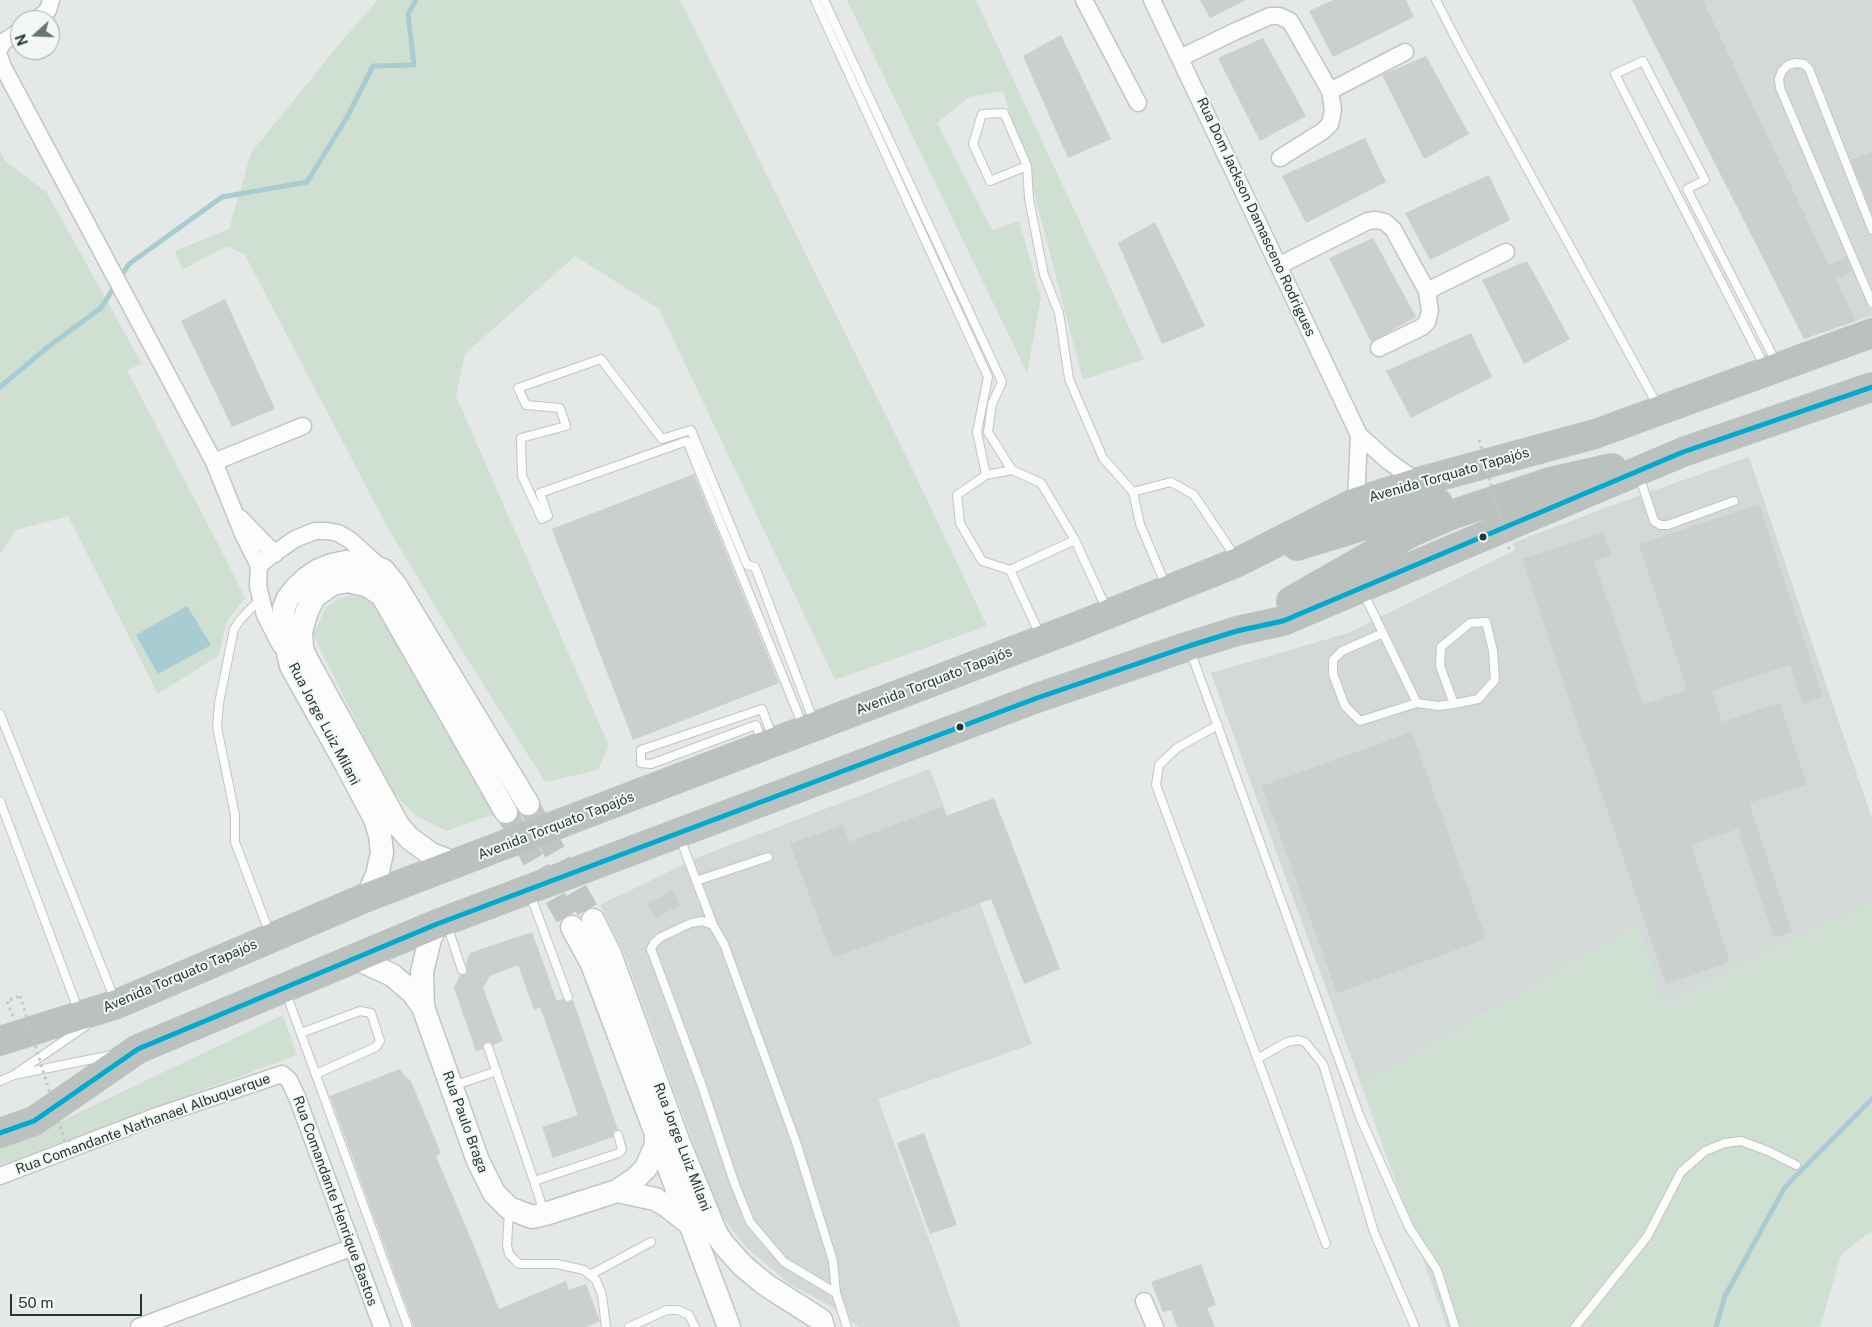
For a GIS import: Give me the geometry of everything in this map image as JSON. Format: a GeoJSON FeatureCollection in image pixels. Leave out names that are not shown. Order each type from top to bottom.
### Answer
{"type":"FeatureCollection","features":[{"type":"Feature","properties":{"kind":"highway","name":"Avenida Torquato Tapajós"},"geometry":{"type":"LineString","coordinates":[[0,1041],[117,1004],[367,897],[1109,614],[1238,562],[1356,502],[1418,482],[1595,434],[1872,332]]}},
{"type":"Feature","properties":{"kind":"highway"},"geometry":{"type":"LineString","coordinates":[[0,1133],[34,1120],[138,1049],[441,923],[1037,698],[1189,646],[1237,631],[1283,621],[1683,452],[1872,387]]}},
{"type":"Feature","properties":{"kind":"highway"},"geometry":{"type":"LineString","coordinates":[[1238,562],[1474,492],[1518,474],[1595,434]]}},
{"type":"Feature","properties":{"kind":"highway"},"geometry":{"type":"LineString","coordinates":[[1237,631],[1412,532],[1451,515],[1550,482],[1683,452]]}},
{"type":"Feature","properties":{"kind":"street"},"geometry":{"type":"LineString","coordinates":[[1084,0],[1138,103]]}},
{"type":"Feature","properties":{"kind":"street","name":"Rua Dom Jackson Damasceno Rodrigues"},"geometry":{"type":"LineString","coordinates":[[1152,0],[1280,265],[1359,435],[1388,461],[1418,482]]}},
{"type":"Feature","properties":{"kind":"street"},"geometry":{"type":"LineString","coordinates":[[1180,58],[1236,30],[1270,16],[1279,16],[1290,21],[1330,91],[1333,110],[1330,124],[1323,131],[1280,158]]}},
{"type":"Feature","properties":{"kind":"street"},"geometry":{"type":"LineString","coordinates":[[0,48],[3,42],[10,37]]}},
{"type":"Feature","properties":{"kind":"street"},"geometry":{"type":"LineString","coordinates":[[1330,91],[1405,52]]}},
{"type":"Feature","properties":{"kind":"street"},"geometry":{"type":"LineString","coordinates":[[0,58],[2,65],[214,462],[259,566],[258,586],[265,615],[291,666]]}},
{"type":"Feature","properties":{"kind":"street"},"geometry":{"type":"LineString","coordinates":[[1280,265],[1368,221],[1385,222],[1393,229],[1427,291],[1430,310],[1427,322],[1422,327],[1380,348]]}},
{"type":"Feature","properties":{"kind":"street"},"geometry":{"type":"LineString","coordinates":[[1427,291],[1506,252]]}},
{"type":"Feature","properties":{"kind":"street"},"geometry":{"type":"LineString","coordinates":[[214,462],[303,426]]}},
{"type":"Feature","properties":{"kind":"street","name":"Rua Dom Jackson Damasceno Rodrigues"},"geometry":{"type":"LineString","coordinates":[[1356,502],[1359,435]]}},
{"type":"Feature","properties":{"kind":"street"},"geometry":{"type":"LineString","coordinates":[[234,511],[275,554]]}},
{"type":"Feature","properties":{"kind":"street"},"geometry":{"type":"LineString","coordinates":[[259,566],[295,539],[315,531],[338,533],[350,540],[383,570],[396,586],[528,804]]}},
{"type":"Feature","properties":{"kind":"street","name":"Rua Jorge Luiz Milani"},"geometry":{"type":"LineString","coordinates":[[367,897],[382,853],[380,835],[375,819],[291,666],[282,625],[284,608],[288,598],[306,578],[319,570],[346,562],[364,564],[383,570]]}},
{"type":"Feature","properties":{"kind":"street","name":"Rua Jorge Luiz Milani"},"geometry":{"type":"LineString","coordinates":[[456,864],[431,854],[409,838],[398,825],[307,660],[302,649],[301,632],[307,611],[314,597],[332,584],[348,580],[366,585],[382,595],[506,812]]}},
{"type":"Feature","properties":{"kind":"street","name":"Rua Jorge Luiz Milani"},"geometry":{"type":"LineString","coordinates":[[593,920],[610,954],[679,1143],[716,1234],[730,1252],[766,1285],[826,1325]]}},
{"type":"Feature","properties":{"kind":"street","name":"Rua Paulo Braga"},"geometry":{"type":"LineString","coordinates":[[423,1007],[422,972],[430,939],[441,923]]}},
{"type":"Feature","properties":{"kind":"street","name":"Rua Jorge Luiz Milani"},"geometry":{"type":"LineString","coordinates":[[572,927],[592,964],[729,1327]]}},
{"type":"Feature","properties":{"kind":"street","name":"Rua Paulo Braga"},"geometry":{"type":"LineString","coordinates":[[357,959],[380,968],[397,978],[413,993],[423,1007],[478,1162],[494,1193],[509,1208],[532,1217],[617,1192],[646,1168],[656,1145],[656,1132]]}},
{"type":"Feature","properties":{"kind":"street","name":"Rua Comandante Nathanael Albuquerque"},"geometry":{"type":"LineString","coordinates":[[0,1176],[157,1116],[280,1074],[286,1076]]}},
{"type":"Feature","properties":{"kind":"street","name":"Rua Comandante Henrique Bastos"},"geometry":{"type":"LineString","coordinates":[[286,1076],[297,1097],[382,1327]]}},
{"type":"Feature","properties":{"kind":"street","name":"Rua Paulo Braga"},"geometry":{"type":"LineString","coordinates":[[617,1192],[655,1199],[691,1225]]}},
{"type":"Feature","properties":{"kind":"street"},"geometry":{"type":"LineString","coordinates":[[139,1327],[353,1248]]}},
{"type":"Feature","properties":{"kind":"street"},"geometry":{"type":"LineString","coordinates":[[1144,1301],[1155,1327]]}},
{"type":"Feature","properties":{"kind":"lane"},"geometry":{"type":"LineString","coordinates":[[815,0],[988,377],[977,432],[986,475]]}},
{"type":"Feature","properties":{"kind":"lane"},"geometry":{"type":"LineString","coordinates":[[824,0],[1002,382],[992,404],[988,432],[1012,470],[1041,483],[1075,540],[1109,614]]}},
{"type":"Feature","properties":{"kind":"lane"},"geometry":{"type":"LineString","coordinates":[[1436,0],[1659,410]]}},
{"type":"Feature","properties":{"kind":"lane"},"geometry":{"type":"LineString","coordinates":[[1643,61],[1705,180],[1686,189],[1773,369],[1615,74],[1643,61]]}},
{"type":"Feature","properties":{"kind":"lane"},"geometry":{"type":"LineString","coordinates":[[1872,229],[1809,69],[1804,64],[1796,62],[1788,65],[1782,71],[1779,79],[1780,88],[1869,290],[1872,303]]}},
{"type":"Feature","properties":{"kind":"lane"},"geometry":{"type":"LineString","coordinates":[[1027,166],[990,181],[973,144],[982,114],[1004,113],[1027,166],[1029,199],[1044,275],[1059,313],[1069,379],[1103,458],[1134,492],[1140,524],[1168,590]]}},
{"type":"Feature","properties":{"kind":"lane"},"geometry":{"type":"LineString","coordinates":[[601,358],[662,438],[691,430],[747,565],[755,567],[810,728],[687,441],[540,493],[548,516],[542,519],[522,476],[520,438],[566,426],[560,408],[526,405],[518,388],[601,358]]}},
{"type":"Feature","properties":{"kind":"lane"},"geometry":{"type":"LineString","coordinates":[[1012,470],[986,475],[957,494],[960,523],[982,561],[1010,570],[1075,540]]}},
{"type":"Feature","properties":{"kind":"lane"},"geometry":{"type":"LineString","coordinates":[[1638,471],[1654,521],[1660,525],[1668,525],[1734,501]]}},
{"type":"Feature","properties":{"kind":"lane"},"geometry":{"type":"LineString","coordinates":[[1134,492],[1171,482],[1194,494],[1238,562]]}},
{"type":"Feature","properties":{"kind":"lane"},"geometry":{"type":"LineString","coordinates":[[1010,570],[1042,640]]}},
{"type":"Feature","properties":{"kind":"lane"},"geometry":{"type":"LineString","coordinates":[[1361,587],[1417,703]]}},
{"type":"Feature","properties":{"kind":"lane"},"geometry":{"type":"LineString","coordinates":[[260,599],[234,629],[219,704],[217,727],[235,815],[236,842],[271,938]]}},
{"type":"Feature","properties":{"kind":"lane"},"geometry":{"type":"LineString","coordinates":[[1382,633],[1342,651],[1333,660],[1333,674],[1345,706],[1360,721],[1417,703],[1438,706],[1454,704],[1478,700],[1495,680],[1493,651],[1486,622],[1470,623],[1441,647],[1440,666],[1454,704]]}},
{"type":"Feature","properties":{"kind":"lane"},"geometry":{"type":"LineString","coordinates":[[1189,646],[1360,1117],[1409,1227],[1438,1270],[1455,1327]]}},
{"type":"Feature","properties":{"kind":"lane"},"geometry":{"type":"LineString","coordinates":[[762,709],[769,744],[756,725],[651,764],[641,763],[640,750],[762,709]]}},
{"type":"Feature","properties":{"kind":"lane"},"geometry":{"type":"LineString","coordinates":[[0,714],[117,1004],[14,1075]]}},
{"type":"Feature","properties":{"kind":"lane"},"geometry":{"type":"LineString","coordinates":[[1218,725],[1177,748],[1159,765],[1156,785],[1326,1244]]}},
{"type":"Feature","properties":{"kind":"lane"},"geometry":{"type":"LineString","coordinates":[[0,801],[80,1017]]}},
{"type":"Feature","properties":{"kind":"lane"},"geometry":{"type":"LineString","coordinates":[[678,833],[713,925],[724,944],[796,1142],[833,1261],[836,1293],[847,1327]]}},
{"type":"Feature","properties":{"kind":"lane"},"geometry":{"type":"LineString","coordinates":[[696,881],[768,857]]}},
{"type":"Feature","properties":{"kind":"lane"},"geometry":{"type":"LineString","coordinates":[[528,890],[568,997]]}},
{"type":"Feature","properties":{"kind":"lane"},"geometry":{"type":"LineString","coordinates":[[713,925],[703,921],[691,923],[662,937],[650,949],[702,1086],[734,1182],[750,1222],[784,1262],[836,1293]]}},
{"type":"Feature","properties":{"kind":"lane"},"geometry":{"type":"LineString","coordinates":[[441,923],[462,970]]}},
{"type":"Feature","properties":{"kind":"lane"},"geometry":{"type":"LineString","coordinates":[[285,989],[408,1327]]}},
{"type":"Feature","properties":{"kind":"lane"},"geometry":{"type":"LineString","coordinates":[[301,1033],[360,1011],[371,1013],[380,1041],[376,1047],[316,1074]]}},
{"type":"Feature","properties":{"kind":"lane"},"geometry":{"type":"LineString","coordinates":[[1257,1059],[1288,1042],[1298,1040],[1305,1042],[1323,1064],[1374,1232],[1415,1327]]}},
{"type":"Feature","properties":{"kind":"lane"},"geometry":{"type":"LineString","coordinates":[[488,1047],[545,1214]]}},
{"type":"Feature","properties":{"kind":"lane"},"geometry":{"type":"LineString","coordinates":[[0,1081],[14,1075],[138,1049]]}},
{"type":"Feature","properties":{"kind":"lane"},"geometry":{"type":"LineString","coordinates":[[451,1086],[497,1071]]}},
{"type":"Feature","properties":{"kind":"lane"},"geometry":{"type":"LineString","coordinates":[[534,1181],[619,1153],[622,1149],[618,1135]]}},
{"type":"Feature","properties":{"kind":"lane"},"geometry":{"type":"LineString","coordinates":[[1576,1327],[1647,1237],[1681,1172],[1705,1151],[1725,1143],[1742,1141],[1796,1165]]}},
{"type":"Feature","properties":{"kind":"lane"},"geometry":{"type":"LineString","coordinates":[[509,1208],[508,1254],[519,1264],[558,1264],[584,1270],[596,1280],[602,1295],[606,1327]]}},
{"type":"Feature","properties":{"kind":"lane"},"geometry":{"type":"LineString","coordinates":[[590,1275],[652,1242]]}},
{"type":"Feature","properties":{"kind":"lane"},"geometry":{"type":"LineString","coordinates":[[630,1327],[667,1310],[678,1310],[689,1315],[695,1327]]}},
{"type":"Feature","properties":{"kind":"path"},"geometry":{"type":"LineString","coordinates":[[1479,440],[1509,549]]}},
{"type":"Feature","properties":{"kind":"path"},"geometry":{"type":"LineString","coordinates":[[20,996],[65,1142],[75,1139]]}},
{"type":"Feature","properties":{"kind":"shaded area"},"geometry":{"type":"Polygon","coordinates":[[[1703,0],[1872,0],[1872,315],[1856,321],[1703,0]]]}},
{"type":"Feature","properties":{"kind":"shaded area"},"geometry":{"type":"Polygon","coordinates":[[[1749,457],[1872,819],[1872,901],[1664,1006],[1638,925],[1361,1084],[1211,673],[1348,633],[1515,550],[1513,543],[1621,502],[1749,457]]]}},
{"type":"Feature","properties":{"kind":"shaded area"},"geometry":{"type":"Polygon","coordinates":[[[930,769],[1032,1044],[878,1099],[961,1327],[860,1327],[829,1305],[788,1283],[745,1246],[718,1211],[623,950],[600,905],[699,857],[930,769]]]}},
{"type":"Feature","properties":{"kind":"green space"},"geometry":{"type":"Polygon","coordinates":[[[378,0],[680,0],[910,464],[987,626],[835,680],[659,309],[575,256],[465,354],[456,396],[609,746],[598,770],[545,782],[390,532],[245,255],[227,246],[182,270],[175,251],[229,229],[251,153],[345,37],[378,0]]]}},
{"type":"Feature","properties":{"kind":"green space"},"geometry":{"type":"Polygon","coordinates":[[[847,0],[976,0],[1144,359],[1083,380],[1027,166],[1003,91],[969,97],[937,123],[992,230],[1019,221],[1041,298],[1027,373],[847,0]]]}},
{"type":"Feature","properties":{"kind":"green space"},"geometry":{"type":"Polygon","coordinates":[[[0,150],[5,161],[47,193],[142,364],[127,370],[245,598],[227,621],[219,655],[158,694],[68,516],[16,530],[0,554],[0,150]]]}},
{"type":"Feature","properties":{"kind":"green space"},"geometry":{"type":"Polygon","coordinates":[[[353,594],[370,598],[386,619],[460,756],[497,815],[484,817],[447,831],[415,815],[390,789],[313,635],[326,607],[336,600],[353,594]]]}},
{"type":"Feature","properties":{"kind":"green space"},"geometry":{"type":"Polygon","coordinates":[[[1872,901],[1872,1230],[1841,1255],[1820,1327],[1447,1327],[1361,1084],[1638,925],[1665,1006],[1872,901]]]}},
{"type":"Feature","properties":{"kind":"green space"},"geometry":{"type":"Polygon","coordinates":[[[283,1015],[297,1055],[0,1165],[0,1146],[32,1135],[283,1015]]]}},
{"type":"Feature","properties":{"kind":"water"},"geometry":{"type":"Polygon","coordinates":[[[187,606],[211,645],[158,674],[136,635],[187,606]]]}},
{"type":"Feature","properties":{"kind":"building"},"geometry":{"type":"Polygon","coordinates":[[[1200,0],[1246,0],[1210,18],[1200,0]]]}},
{"type":"Feature","properties":{"kind":"building"},"geometry":{"type":"Polygon","coordinates":[[[1333,0],[1406,0],[1414,17],[1333,57],[1309,11],[1333,0]]]}},
{"type":"Feature","properties":{"kind":"building"},"geometry":{"type":"Polygon","coordinates":[[[1632,0],[1703,0],[1829,265],[1846,257],[1852,271],[1836,279],[1856,321],[1804,339],[1632,0]]]}},
{"type":"Feature","properties":{"kind":"building"},"geometry":{"type":"Polygon","coordinates":[[[1061,35],[1111,139],[1068,158],[1023,56],[1061,35]]]}},
{"type":"Feature","properties":{"kind":"building"},"geometry":{"type":"Polygon","coordinates":[[[1263,38],[1306,116],[1260,141],[1218,58],[1263,38]]]}},
{"type":"Feature","properties":{"kind":"building"},"geometry":{"type":"Polygon","coordinates":[[[1426,56],[1469,134],[1424,159],[1382,75],[1426,56]]]}},
{"type":"Feature","properties":{"kind":"building"},"geometry":{"type":"Polygon","coordinates":[[[1365,138],[1386,182],[1306,223],[1282,176],[1365,138]]]}},
{"type":"Feature","properties":{"kind":"building"},"geometry":{"type":"Polygon","coordinates":[[[1872,152],[1872,211],[1871,211],[1851,160],[1872,152]]]}},
{"type":"Feature","properties":{"kind":"building"},"geometry":{"type":"Polygon","coordinates":[[[1489,175],[1510,220],[1430,260],[1405,213],[1489,175]]]}},
{"type":"Feature","properties":{"kind":"building"},"geometry":{"type":"Polygon","coordinates":[[[1155,222],[1205,326],[1162,344],[1118,243],[1155,222]]]}},
{"type":"Feature","properties":{"kind":"building"},"geometry":{"type":"Polygon","coordinates":[[[1373,238],[1416,317],[1371,342],[1329,258],[1373,238]]]}},
{"type":"Feature","properties":{"kind":"building"},"geometry":{"type":"Polygon","coordinates":[[[1527,261],[1570,339],[1524,364],[1482,280],[1527,261]]]}},
{"type":"Feature","properties":{"kind":"building"},"geometry":{"type":"Polygon","coordinates":[[[225,299],[275,409],[232,427],[181,321],[225,299]]]}},
{"type":"Feature","properties":{"kind":"building"},"geometry":{"type":"Polygon","coordinates":[[[1471,333],[1492,377],[1411,418],[1386,371],[1471,333]]]}},
{"type":"Feature","properties":{"kind":"building"},"geometry":{"type":"Polygon","coordinates":[[[694,474],[779,683],[633,740],[552,529],[694,474]]]}},
{"type":"Feature","properties":{"kind":"building"},"geometry":{"type":"Polygon","coordinates":[[[1759,504],[1823,697],[1803,704],[1790,665],[1712,691],[1722,722],[1780,703],[1807,784],[1749,803],[1792,932],[1774,938],[1738,829],[1691,845],[1730,962],[1666,984],[1522,559],[1603,532],[1611,555],[1594,561],[1643,705],[1687,690],[1639,544],[1759,504]]]}},
{"type":"Feature","properties":{"kind":"building"},"geometry":{"type":"Polygon","coordinates":[[[1412,732],[1486,939],[1337,993],[1262,786],[1412,732]]]}},
{"type":"Feature","properties":{"kind":"building"},"geometry":{"type":"Polygon","coordinates":[[[994,798],[1060,969],[1024,984],[991,899],[833,958],[790,844],[843,825],[849,842],[942,807],[946,816],[994,798]]]}},
{"type":"Feature","properties":{"kind":"building"},"geometry":{"type":"Polygon","coordinates":[[[672,891],[680,905],[655,918],[647,904],[672,891]]]}},
{"type":"Feature","properties":{"kind":"building"},"geometry":{"type":"Polygon","coordinates":[[[532,932],[557,1001],[563,999],[568,1003],[573,1000],[618,1130],[614,1131],[613,1137],[553,1158],[542,1127],[578,1115],[540,1007],[534,1010],[518,965],[490,976],[483,988],[503,1041],[493,1045],[490,1042],[486,1042],[483,1045],[483,1049],[476,1051],[454,988],[460,975],[464,975],[467,972],[466,963],[470,953],[532,932]]]}},
{"type":"Feature","properties":{"kind":"building"},"geometry":{"type":"Polygon","coordinates":[[[400,1069],[411,1081],[441,1153],[436,1156],[499,1309],[566,1281],[569,1290],[586,1284],[600,1321],[586,1327],[414,1327],[330,1096],[400,1069]]]}},
{"type":"Feature","properties":{"kind":"building"},"geometry":{"type":"Polygon","coordinates":[[[924,1133],[957,1225],[930,1234],[897,1143],[924,1133]]]}},
{"type":"Feature","properties":{"kind":"building"},"geometry":{"type":"Polygon","coordinates":[[[1201,1264],[1216,1305],[1207,1308],[1215,1327],[1177,1327],[1171,1310],[1163,1312],[1151,1282],[1201,1264]]]}},
{"type":"Feature","properties":{"kind":"waterway"},"geometry":{"type":"LineString","coordinates":[[120,278],[129,264],[222,197],[307,182],[346,119],[373,66],[414,65],[408,14],[416,0]]}},
{"type":"Feature","properties":{"kind":"waterway"},"geometry":{"type":"LineString","coordinates":[[0,387],[49,346],[101,308],[115,286]]}},
{"type":"Feature","properties":{"kind":"waterway"},"geometry":{"type":"LineString","coordinates":[[1716,1327],[1725,1296],[1785,1187],[1872,1099]]}},
{"type":"Feature","properties":{"kind":"tunnel"},"geometry":{"type":"LineString","coordinates":[[528,804],[593,920]]}},
{"type":"Feature","properties":{"kind":"tunnel"},"geometry":{"type":"LineString","coordinates":[[506,812],[572,927]]}},
{"type":"Feature","properties":{"kind":"transit line"},"geometry":{"type":"LineString","coordinates":[[0,1133],[34,1121],[138,1049],[437,924],[1037,698],[1189,646],[1237,631],[1283,621],[1683,452],[1872,387]]}}]}
